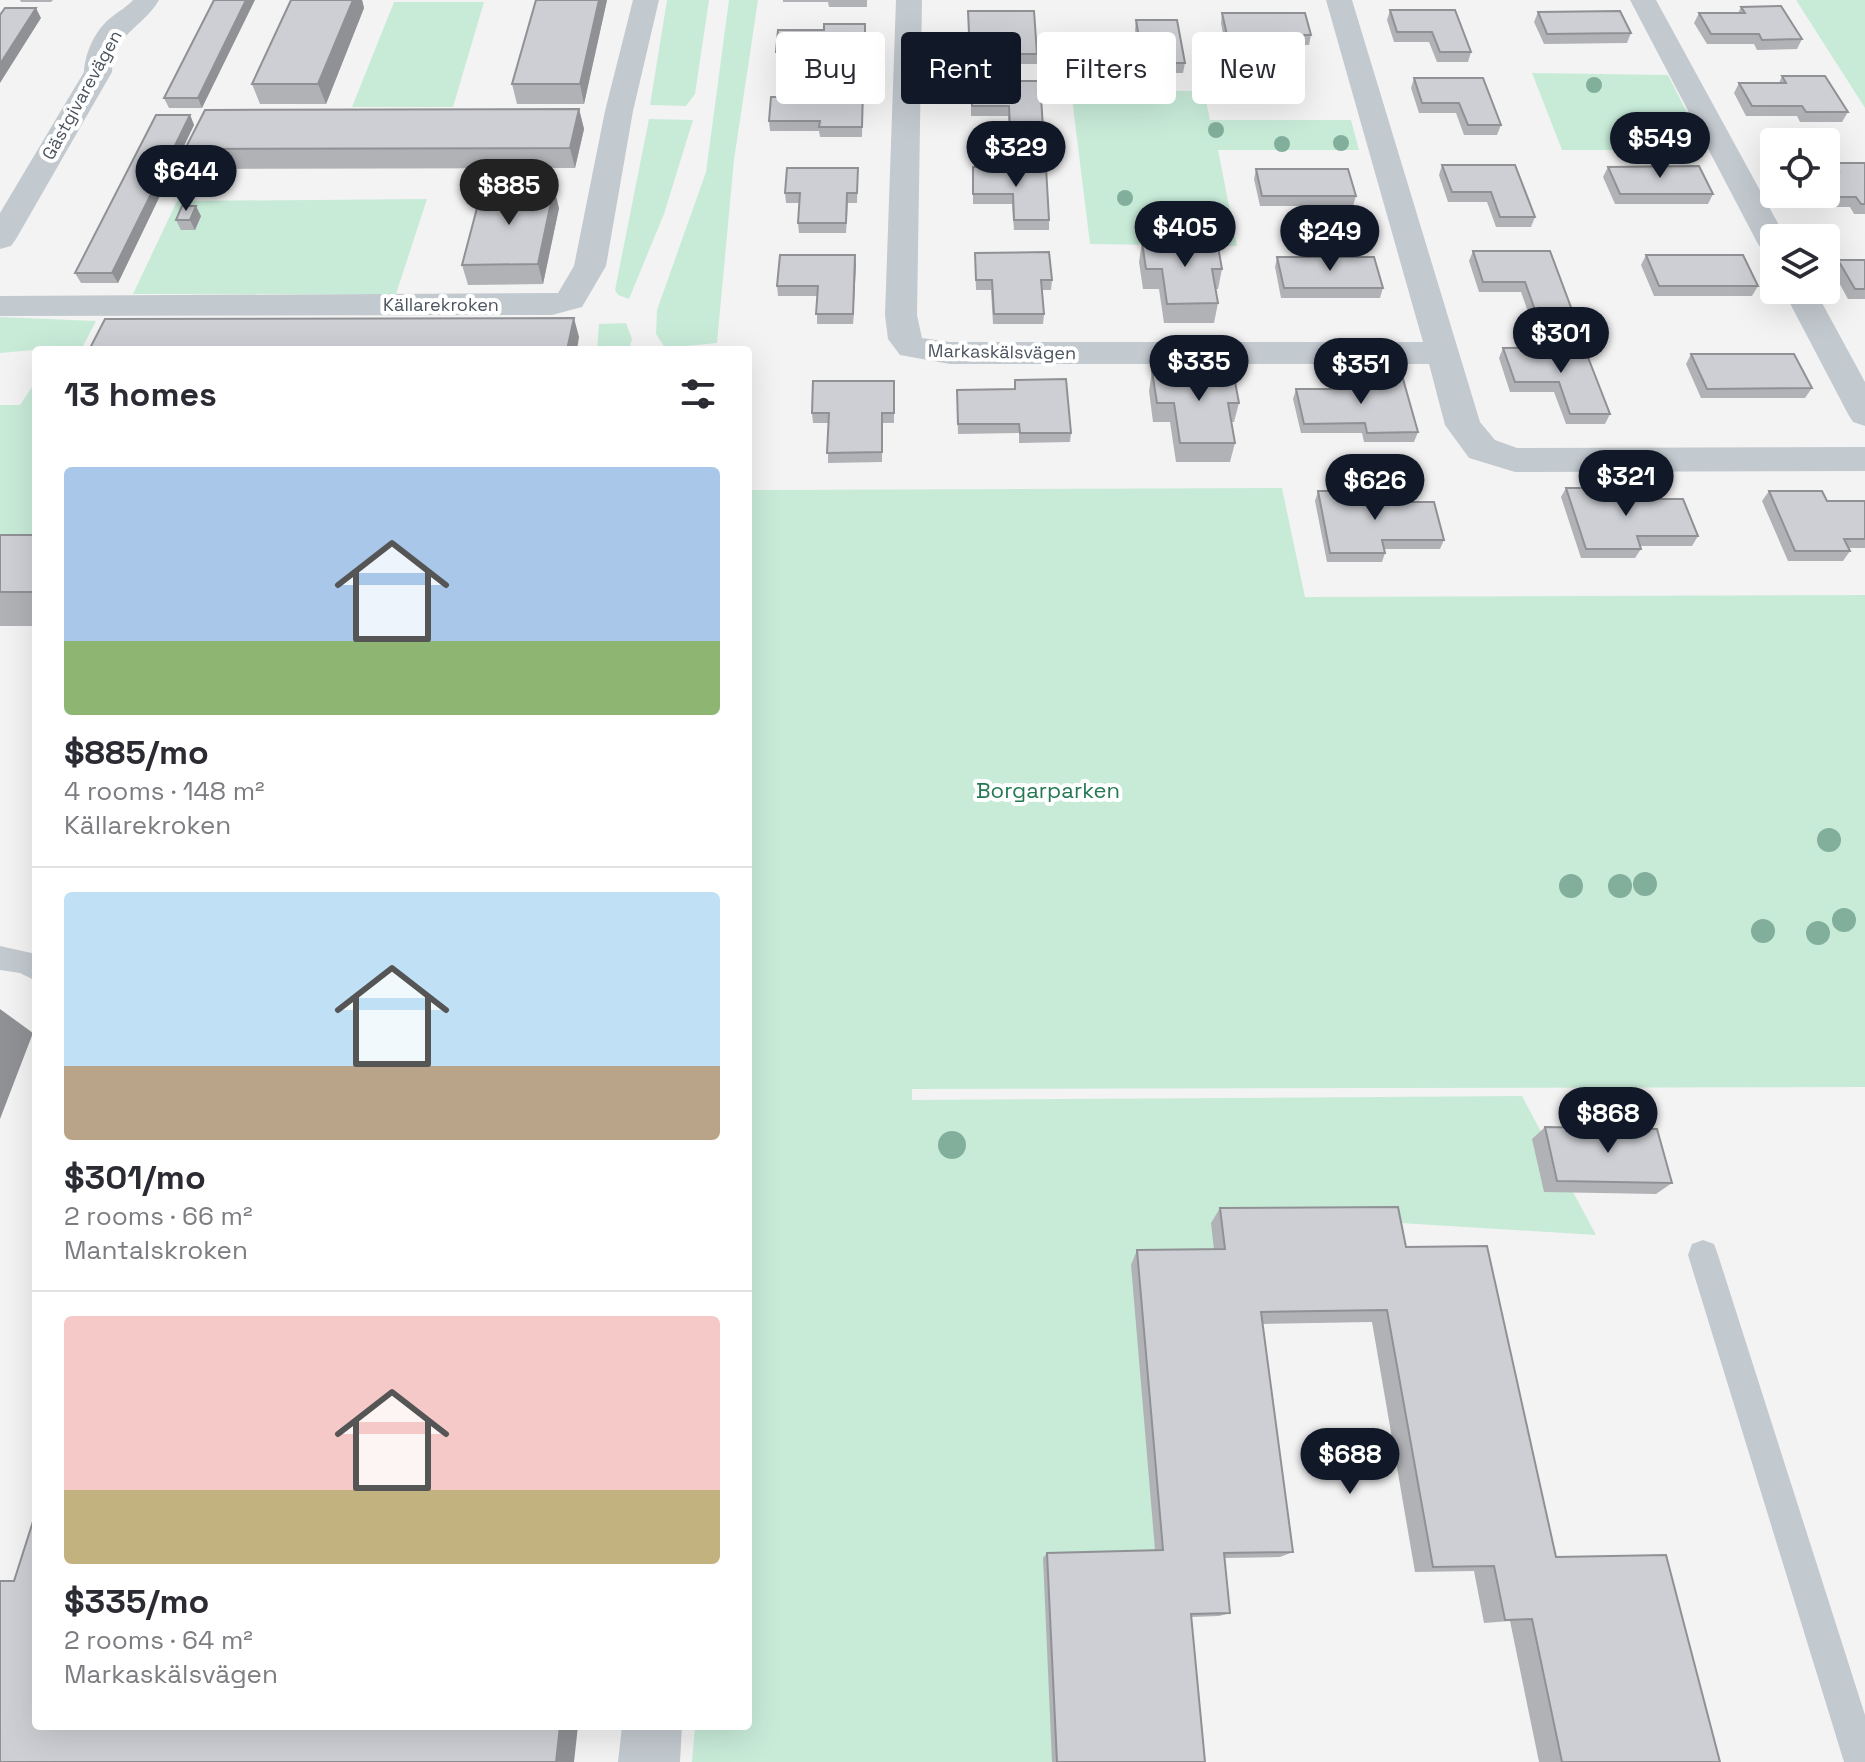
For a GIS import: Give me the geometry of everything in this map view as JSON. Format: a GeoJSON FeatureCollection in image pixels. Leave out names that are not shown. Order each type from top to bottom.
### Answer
{"type":"FeatureCollection","features":[{"type":"Feature","properties":{"kind":"street","name":"Gästgivarevägen"},"geometry":{"type":"LineString","coordinates":[[0,239],[98,72],[98,61],[119,25],[139,14],[146,0]]}},
{"type":"Feature","properties":{"kind":"street","name":"Källarekroken"},"geometry":{"type":"LineString","coordinates":[[0,306],[552,305],[570,300],[590,266],[619,111],[646,0]]}},
{"type":"Feature","properties":{"kind":"street","name":"Markaskälsvägen"},"geometry":{"type":"LineString","coordinates":[[909,0],[901,315],[905,339],[912,347],[950,353],[1444,353]]}},
{"type":"Feature","properties":{"kind":"street"},"geometry":{"type":"LineString","coordinates":[[1339,0],[1463,425],[1482,449],[1515,460],[1865,459]]}},
{"type":"Feature","properties":{"kind":"street"},"geometry":{"type":"LineString","coordinates":[[1643,0],[1763,224]]}},
{"type":"Feature","properties":{"kind":"street"},"geometry":{"type":"LineString","coordinates":[[1806,304],[1865,414]]}},
{"type":"Feature","properties":{"kind":"street"},"geometry":{"type":"LineString","coordinates":[[649,1762],[652,1730]]}},
{"type":"Feature","properties":{"kind":"lane"},"geometry":{"type":"LineString","coordinates":[[0,958],[26,962],[32,966]]}},
{"type":"Feature","properties":{"kind":"lane"},"geometry":{"type":"LineString","coordinates":[[1703,1255],[1862,1762]]}},
{"type":"Feature","properties":{"kind":"green space"},"geometry":{"type":"Polygon","coordinates":[[[667,0],[709,0],[695,94],[686,106],[650,105],[667,0]]]}},
{"type":"Feature","properties":{"kind":"green space"},"geometry":{"type":"Polygon","coordinates":[[[729,0],[758,0],[734,160],[717,343],[664,346],[656,334],[657,310],[706,172],[729,0]]]}},
{"type":"Feature","properties":{"kind":"green space"},"geometry":{"type":"Polygon","coordinates":[[[1796,0],[1865,0],[1865,108],[1796,0]]]}},
{"type":"Feature","properties":{"kind":"green space"},"geometry":{"type":"Polygon","coordinates":[[[394,2],[484,2],[453,107],[352,107],[394,2]]]}},
{"type":"Feature","properties":{"kind":"green space"},"geometry":{"type":"Polygon","coordinates":[[[1532,73],[1668,75],[1706,150],[1562,150],[1532,73]]]}},
{"type":"Feature","properties":{"kind":"green space"},"geometry":{"type":"Polygon","coordinates":[[[1176,91],[1192,91],[1192,104],[1207,104],[1210,120],[1351,120],[1359,150],[1218,150],[1237,246],[1090,244],[1073,104],[1176,104],[1176,91]]]}},
{"type":"Feature","properties":{"kind":"green space"},"geometry":{"type":"Polygon","coordinates":[[[649,119],[693,120],[664,214],[629,299],[618,295],[615,290],[649,119]]]}},
{"type":"Feature","properties":{"kind":"green space"},"geometry":{"type":"Polygon","coordinates":[[[427,199],[396,294],[133,294],[177,201],[427,199]]]}},
{"type":"Feature","properties":{"kind":"green space"},"geometry":{"type":"Polygon","coordinates":[[[0,317],[96,321],[83,346],[32,346],[32,350],[0,353],[0,317]]]}},
{"type":"Feature","properties":{"kind":"green space"},"geometry":{"type":"Polygon","coordinates":[[[626,323],[632,339],[630,346],[597,346],[599,324],[626,323]]]}},
{"type":"Feature","properties":{"kind":"green space"},"geometry":{"type":"Polygon","coordinates":[[[32,387],[32,545],[0,544],[0,405],[20,405],[32,387]]]}},
{"type":"Feature","properties":{"kind":"green space","name":"Borgarparken"},"geometry":{"type":"Polygon","coordinates":[[[1282,488],[1305,597],[1865,595],[1865,1087],[912,1089],[912,1100],[1522,1096],[1596,1235],[1384,1222],[1216,1264],[1155,1555],[1052,1762],[692,1762],[695,1730],[752,1730],[752,490],[1282,488]]]}},
{"type":"Feature","properties":{"kind":"building"},"geometry":{"type":"Polygon","coordinates":[[[214,0],[246,0],[198,98],[164,98],[214,0]]]}},
{"type":"Feature","properties":{"kind":"building"},"geometry":{"type":"Polygon","coordinates":[[[291,0],[353,0],[318,84],[252,84],[291,0]]]}},
{"type":"Feature","properties":{"kind":"building"},"geometry":{"type":"Polygon","coordinates":[[[536,0],[599,0],[580,84],[512,84],[536,0]]]}},
{"type":"Feature","properties":{"kind":"building"},"geometry":{"type":"Polygon","coordinates":[[[1781,6],[1802,39],[1762,40],[1759,34],[1711,34],[1699,13],[1745,13],[1741,7],[1781,6]]]}},
{"type":"Feature","properties":{"kind":"building"},"geometry":{"type":"Polygon","coordinates":[[[5,8],[36,8],[0,64],[0,15],[5,8]]]}},
{"type":"Feature","properties":{"kind":"building"},"geometry":{"type":"Polygon","coordinates":[[[1390,10],[1455,10],[1471,52],[1440,52],[1432,32],[1397,32],[1390,10]]]}},
{"type":"Feature","properties":{"kind":"building"},"geometry":{"type":"Polygon","coordinates":[[[968,11],[1034,11],[1037,54],[1021,54],[1021,32],[969,32],[968,11]]]}},
{"type":"Feature","properties":{"kind":"building"},"geometry":{"type":"Polygon","coordinates":[[[1620,11],[1631,33],[1547,34],[1538,12],[1620,11]]]}},
{"type":"Feature","properties":{"kind":"building"},"geometry":{"type":"Polygon","coordinates":[[[1222,13],[1305,13],[1311,35],[1305,35],[1305,32],[1226,32],[1222,13]]]}},
{"type":"Feature","properties":{"kind":"building"},"geometry":{"type":"Polygon","coordinates":[[[1136,20],[1177,20],[1185,63],[1176,63],[1176,32],[1138,32],[1136,20]]]}},
{"type":"Feature","properties":{"kind":"building"},"geometry":{"type":"Polygon","coordinates":[[[824,24],[865,24],[865,32],[778,32],[778,30],[824,30],[824,24]]]}},
{"type":"Feature","properties":{"kind":"building"},"geometry":{"type":"Polygon","coordinates":[[[1782,76],[1825,76],[1848,112],[1806,112],[1802,106],[1752,106],[1739,83],[1786,83],[1782,76]]]}},
{"type":"Feature","properties":{"kind":"building"},"geometry":{"type":"Polygon","coordinates":[[[1414,78],[1483,78],[1501,125],[1468,125],[1459,103],[1422,103],[1414,78]]]}},
{"type":"Feature","properties":{"kind":"building"},"geometry":{"type":"Polygon","coordinates":[[[1021,81],[1037,81],[1037,104],[1041,104],[1043,128],[1010,129],[1009,106],[972,106],[1021,104],[1021,81]]]}},
{"type":"Feature","properties":{"kind":"building"},"geometry":{"type":"Polygon","coordinates":[[[771,97],[776,97],[776,104],[863,104],[862,127],[819,127],[820,121],[769,121],[771,97]]]}},
{"type":"Feature","properties":{"kind":"building"},"geometry":{"type":"Polygon","coordinates":[[[579,109],[570,148],[185,149],[205,110],[579,109]]]}},
{"type":"Feature","properties":{"kind":"building"},"geometry":{"type":"Polygon","coordinates":[[[156,115],[190,115],[112,273],[75,273],[156,115]]]}},
{"type":"Feature","properties":{"kind":"building"},"geometry":{"type":"Polygon","coordinates":[[[1840,163],[1865,163],[1865,204],[1861,204],[1856,197],[1840,197],[1840,163]]]}},
{"type":"Feature","properties":{"kind":"building"},"geometry":{"type":"Polygon","coordinates":[[[1442,165],[1515,165],[1535,217],[1500,217],[1491,192],[1452,192],[1442,165]]]}},
{"type":"Feature","properties":{"kind":"building"},"geometry":{"type":"Polygon","coordinates":[[[1699,166],[1713,194],[1620,194],[1608,167],[1699,166]]]}},
{"type":"Feature","properties":{"kind":"building"},"geometry":{"type":"Polygon","coordinates":[[[973,167],[1046,167],[1049,220],[1014,220],[1013,194],[973,194],[973,167]]]}},
{"type":"Feature","properties":{"kind":"building"},"geometry":{"type":"Polygon","coordinates":[[[787,168],[858,168],[857,193],[847,193],[846,223],[798,223],[800,193],[785,193],[787,168]]]}},
{"type":"Feature","properties":{"kind":"building"},"geometry":{"type":"Polygon","coordinates":[[[1256,169],[1348,169],[1356,196],[1262,196],[1256,169]]]}},
{"type":"Feature","properties":{"kind":"building"},"geometry":{"type":"Polygon","coordinates":[[[554,188],[538,264],[462,265],[482,189],[554,188]]]}},
{"type":"Feature","properties":{"kind":"building"},"geometry":{"type":"Polygon","coordinates":[[[182,206],[196,206],[190,220],[176,220],[182,206]]]}},
{"type":"Feature","properties":{"kind":"building"},"geometry":{"type":"Polygon","coordinates":[[[1217,241],[1222,269],[1212,269],[1218,303],[1167,304],[1162,269],[1146,269],[1142,242],[1217,241]]]}},
{"type":"Feature","properties":{"kind":"building"},"geometry":{"type":"Polygon","coordinates":[[[1473,251],[1550,251],[1572,310],[1535,310],[1525,282],[1483,282],[1473,251]]]}},
{"type":"Feature","properties":{"kind":"building"},"geometry":{"type":"Polygon","coordinates":[[[1049,252],[1052,280],[1041,280],[1044,314],[994,314],[992,280],[976,280],[975,253],[1049,252]]]}},
{"type":"Feature","properties":{"kind":"building"},"geometry":{"type":"Polygon","coordinates":[[[780,255],[855,255],[853,314],[816,314],[818,286],[777,286],[780,255]]]}},
{"type":"Feature","properties":{"kind":"building"},"geometry":{"type":"Polygon","coordinates":[[[1646,255],[1743,255],[1758,286],[1659,286],[1646,255]]]}},
{"type":"Feature","properties":{"kind":"building"},"geometry":{"type":"Polygon","coordinates":[[[1277,257],[1374,257],[1383,288],[1284,288],[1277,257]]]}},
{"type":"Feature","properties":{"kind":"building"},"geometry":{"type":"Polygon","coordinates":[[[1840,260],[1865,260],[1865,289],[1855,289],[1840,260]]]}},
{"type":"Feature","properties":{"kind":"building"},"geometry":{"type":"Polygon","coordinates":[[[574,318],[568,346],[91,346],[105,319],[574,318]]]}},
{"type":"Feature","properties":{"kind":"building"},"geometry":{"type":"Polygon","coordinates":[[[1584,347],[1610,414],[1570,414],[1559,382],[1515,382],[1503,348],[1584,347]]]}},
{"type":"Feature","properties":{"kind":"building"},"geometry":{"type":"Polygon","coordinates":[[[1691,354],[1794,354],[1812,388],[1707,389],[1691,354]]]}},
{"type":"Feature","properties":{"kind":"building"},"geometry":{"type":"Polygon","coordinates":[[[1152,371],[1233,371],[1239,403],[1228,403],[1235,443],[1180,443],[1174,403],[1157,403],[1152,371]]]}},
{"type":"Feature","properties":{"kind":"building"},"geometry":{"type":"Polygon","coordinates":[[[1066,379],[1071,433],[1020,433],[1019,424],[958,424],[957,390],[1015,389],[1015,380],[1066,379]]]}},
{"type":"Feature","properties":{"kind":"building"},"geometry":{"type":"Polygon","coordinates":[[[1352,379],[1403,379],[1418,432],[1367,433],[1365,423],[1304,424],[1296,389],[1354,389],[1352,379]]]}},
{"type":"Feature","properties":{"kind":"building"},"geometry":{"type":"Polygon","coordinates":[[[813,381],[894,381],[894,413],[882,413],[882,452],[827,453],[829,413],[812,413],[813,381]]]}},
{"type":"Feature","properties":{"kind":"building"},"geometry":{"type":"Polygon","coordinates":[[[1566,488],[1619,488],[1623,499],[1683,499],[1698,536],[1637,536],[1641,549],[1586,549],[1566,488]]]}},
{"type":"Feature","properties":{"kind":"building"},"geometry":{"type":"Polygon","coordinates":[[[1318,491],[1371,491],[1374,502],[1434,502],[1444,540],[1382,540],[1385,553],[1330,553],[1318,491]]]}},
{"type":"Feature","properties":{"kind":"building"},"geometry":{"type":"Polygon","coordinates":[[[1769,491],[1822,491],[1827,501],[1865,501],[1865,539],[1844,539],[1850,551],[1795,551],[1769,491]]]}},
{"type":"Feature","properties":{"kind":"building"},"geometry":{"type":"Polygon","coordinates":[[[0,535],[32,535],[32,592],[0,592],[0,535]]]}},
{"type":"Feature","properties":{"kind":"building"},"geometry":{"type":"Polygon","coordinates":[[[1545,1127],[1657,1129],[1672,1183],[1557,1181],[1545,1127]]]}},
{"type":"Feature","properties":{"kind":"building"},"geometry":{"type":"Polygon","coordinates":[[[1398,1207],[1406,1247],[1487,1246],[1556,1557],[1666,1555],[1720,1762],[1562,1762],[1532,1619],[1505,1620],[1494,1566],[1433,1567],[1387,1310],[1261,1312],[1293,1552],[1224,1553],[1230,1613],[1191,1614],[1205,1762],[1057,1762],[1047,1553],[1163,1550],[1137,1250],[1225,1249],[1220,1208],[1398,1207]]]}},
{"type":"Feature","properties":{"kind":"building"},"geometry":{"type":"Polygon","coordinates":[[[32,1525],[32,1730],[560,1730],[556,1762],[0,1762],[0,1581],[14,1581],[32,1525]]]}}]}
